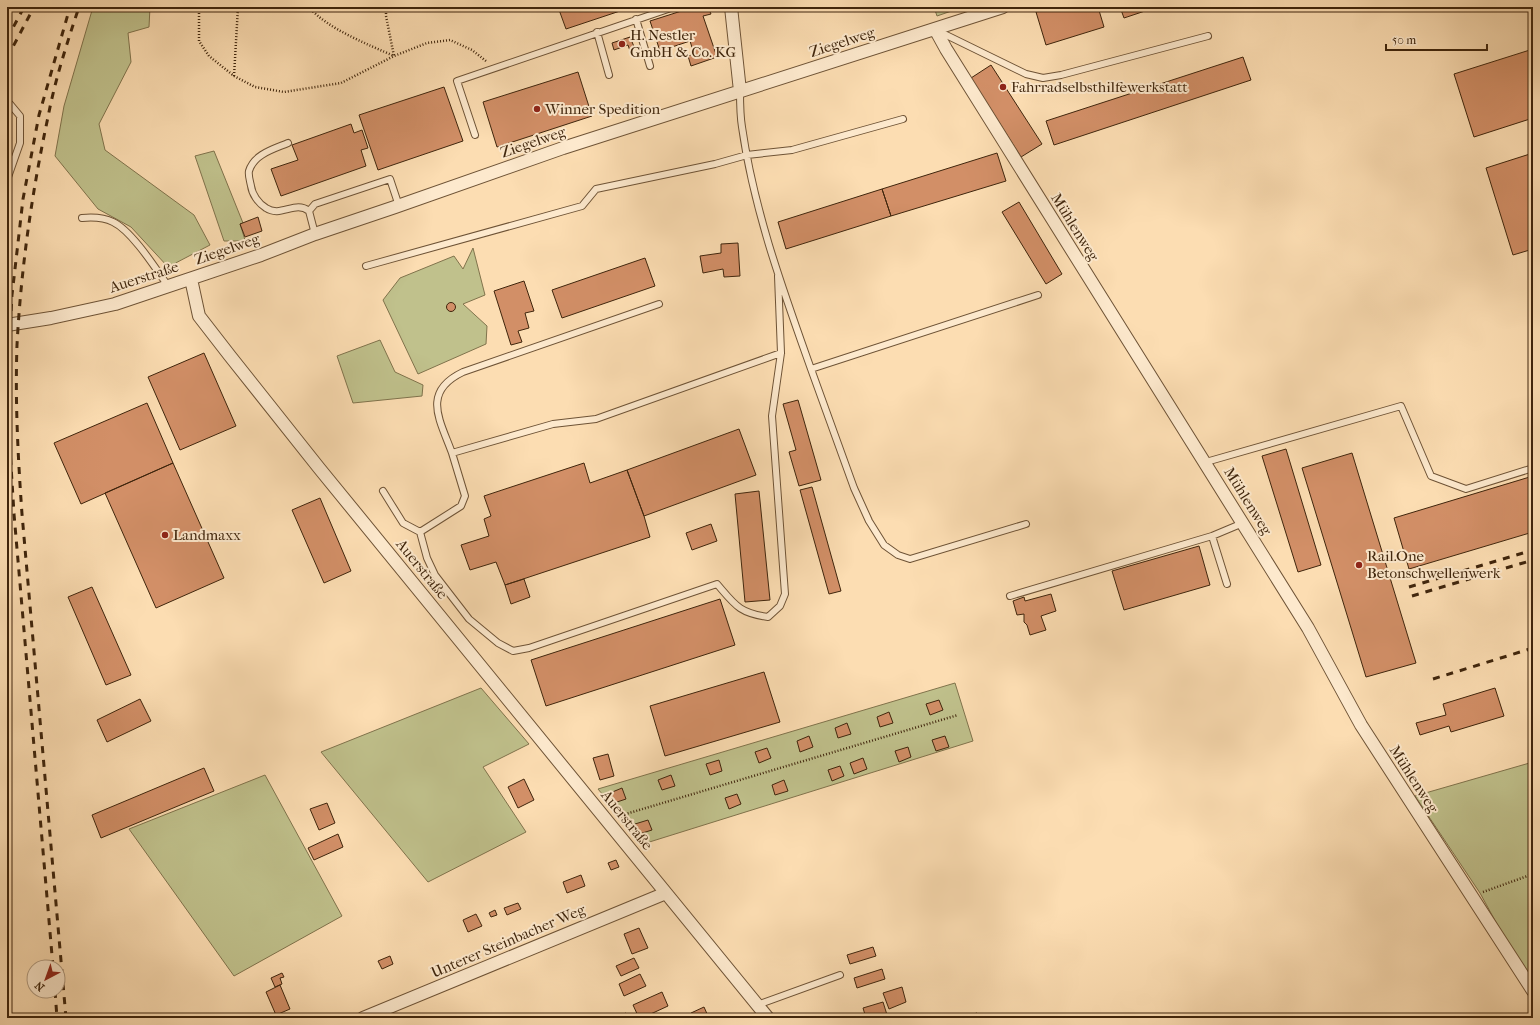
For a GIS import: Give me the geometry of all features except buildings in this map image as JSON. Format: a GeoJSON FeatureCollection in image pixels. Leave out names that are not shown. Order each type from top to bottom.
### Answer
{"type":"FeatureCollection","features":[{"type":"Feature","properties":{"kind":"street"},"geometry":{"type":"LineString","coordinates":[[732,7],[740,91]]}},
{"type":"Feature","properties":{"kind":"street","name":"Ziegelweg"},"geometry":{"type":"LineString","coordinates":[[191,279],[315,234],[563,148],[1003,7]]}},
{"type":"Feature","properties":{"kind":"street","name":"Mühlenweg"},"geometry":{"type":"LineString","coordinates":[[935,29],[1031,187],[1206,462],[1308,628],[1361,725],[1471,898],[1533,991]]}},
{"type":"Feature","properties":{"kind":"street","name":"Auerstraße"},"geometry":{"type":"LineString","coordinates":[[7,325],[51,318],[115,304],[191,279],[199,316],[319,468],[768,1018]]}},
{"type":"Feature","properties":{"kind":"street","name":"Unterer Steinbacher Weg"},"geometry":{"type":"LineString","coordinates":[[363,1018],[666,893]]}},
{"type":"Feature","properties":{"kind":"lane"},"geometry":{"type":"LineString","coordinates":[[475,135],[456,81],[674,7]]}},
{"type":"Feature","properties":{"kind":"lane"},"geometry":{"type":"LineString","coordinates":[[636,19],[650,66]]}},
{"type":"Feature","properties":{"kind":"lane"},"geometry":{"type":"LineString","coordinates":[[935,29],[1026,74],[1043,78],[1061,75],[1208,36]]}},
{"type":"Feature","properties":{"kind":"lane"},"geometry":{"type":"LineString","coordinates":[[597,32],[609,75]]}},
{"type":"Feature","properties":{"kind":"lane"},"geometry":{"type":"LineString","coordinates":[[740,91],[742,126],[747,155],[755,192],[778,276],[854,488],[869,521],[884,545],[898,555],[910,559],[1026,524]]}},
{"type":"Feature","properties":{"kind":"lane"},"geometry":{"type":"LineString","coordinates":[[7,180],[20,143],[20,116],[10,104]]}},
{"type":"Feature","properties":{"kind":"lane"},"geometry":{"type":"LineString","coordinates":[[366,266],[582,206],[596,188],[715,164],[747,155],[792,150],[903,119]]}},
{"type":"Feature","properties":{"kind":"lane"},"geometry":{"type":"LineString","coordinates":[[288,143],[266,152],[254,161],[249,172],[251,190],[258,203],[267,209],[276,212],[302,206],[309,211],[315,234]]}},
{"type":"Feature","properties":{"kind":"lane"},"geometry":{"type":"LineString","coordinates":[[309,211],[315,204],[390,179],[399,206]]}},
{"type":"Feature","properties":{"kind":"lane"},"geometry":{"type":"LineString","coordinates":[[82,218],[94,217],[114,222],[126,232],[154,266],[168,286]]}},
{"type":"Feature","properties":{"kind":"lane"},"geometry":{"type":"LineString","coordinates":[[383,491],[404,523],[420,532],[427,558],[435,575],[469,619],[498,643],[513,651],[529,648],[717,584],[734,606],[750,614],[768,617],[780,606],[785,594],[772,416],[781,353],[778,276]]}},
{"type":"Feature","properties":{"kind":"lane"},"geometry":{"type":"LineString","coordinates":[[811,369],[1038,295]]}},
{"type":"Feature","properties":{"kind":"lane"},"geometry":{"type":"LineString","coordinates":[[420,532],[461,506],[465,496],[452,453],[437,412],[437,400],[442,387],[452,377],[471,369],[659,304]]}},
{"type":"Feature","properties":{"kind":"lane"},"geometry":{"type":"LineString","coordinates":[[452,453],[553,424],[596,419],[781,353]]}},
{"type":"Feature","properties":{"kind":"lane"},"geometry":{"type":"LineString","coordinates":[[1206,462],[1401,406],[1431,476],[1466,489],[1533,468]]}},
{"type":"Feature","properties":{"kind":"lane"},"geometry":{"type":"LineString","coordinates":[[1010,596],[1212,536],[1243,523]]}},
{"type":"Feature","properties":{"kind":"lane"},"geometry":{"type":"LineString","coordinates":[[1212,536],[1227,584]]}},
{"type":"Feature","properties":{"kind":"lane"},"geometry":{"type":"LineString","coordinates":[[757,1005],[840,975]]}},
{"type":"Feature","properties":{"kind":"path"},"geometry":{"type":"LineString","coordinates":[[198,7],[199,41],[209,56],[234,76],[255,86],[284,92],[341,83],[394,56],[427,43],[450,40],[472,50],[494,68]]}},
{"type":"Feature","properties":{"kind":"path"},"geometry":{"type":"LineString","coordinates":[[234,76],[238,7]]}},
{"type":"Feature","properties":{"kind":"path"},"geometry":{"type":"LineString","coordinates":[[309,7],[315,14],[352,37],[394,56]]}},
{"type":"Feature","properties":{"kind":"path"},"geometry":{"type":"LineString","coordinates":[[386,7],[394,56]]}},
{"type":"Feature","properties":{"kind":"path"},"geometry":{"type":"LineString","coordinates":[[607,820],[958,715]]}},
{"type":"Feature","properties":{"kind":"path"},"geometry":{"type":"LineString","coordinates":[[1471,898],[1480,893],[1533,874]]}},
{"type":"Feature","properties":{"kind":"green space"},"geometry":{"type":"Polygon","coordinates":[[[93,7],[150,7],[149,27],[128,33],[131,62],[99,124],[105,150],[194,215],[210,245],[168,267],[131,227],[98,209],[55,156],[64,106],[93,7]]]}},
{"type":"Feature","properties":{"kind":"green space"},"geometry":{"type":"Polygon","coordinates":[[[934,7],[963,7],[937,16],[934,7]]]}},
{"type":"Feature","properties":{"kind":"green space"},"geometry":{"type":"Polygon","coordinates":[[[214,151],[243,223],[240,224],[245,240],[242,241],[224,241],[195,156],[214,151]]]}},
{"type":"Feature","properties":{"kind":"green space"},"geometry":{"type":"Polygon","coordinates":[[[473,248],[485,295],[463,304],[487,326],[486,344],[418,374],[383,300],[400,278],[454,256],[463,269],[473,248]]]}},
{"type":"Feature","properties":{"kind":"green space"},"geometry":{"type":"Polygon","coordinates":[[[380,340],[395,372],[423,385],[422,396],[353,403],[337,356],[380,340]]]}},
{"type":"Feature","properties":{"kind":"green space"},"geometry":{"type":"Polygon","coordinates":[[[955,683],[973,741],[643,844],[598,789],[955,683]]]}},
{"type":"Feature","properties":{"kind":"green space"},"geometry":{"type":"Polygon","coordinates":[[[481,688],[529,744],[483,767],[526,832],[428,882],[321,752],[481,688]]]}},
{"type":"Feature","properties":{"kind":"green space"},"geometry":{"type":"Polygon","coordinates":[[[1533,762],[1533,974],[1530,975],[1504,937],[1480,893],[1415,796],[1533,762]]]}},
{"type":"Feature","properties":{"kind":"green space"},"geometry":{"type":"Polygon","coordinates":[[[265,775],[342,916],[234,976],[129,829],[265,775]]]}},
{"type":"Feature","properties":{"kind":"railway"},"geometry":{"type":"LineString","coordinates":[[7,39],[24,7]]}},
{"type":"Feature","properties":{"kind":"railway"},"geometry":{"type":"LineString","coordinates":[[7,58],[34,7]]}},
{"type":"Feature","properties":{"kind":"railway"},"geometry":{"type":"LineString","coordinates":[[52,959],[14,514],[8,417],[9,347],[12,295],[23,199],[39,115],[70,7]]}},
{"type":"Feature","properties":{"kind":"railway"},"geometry":{"type":"LineString","coordinates":[[66,1018],[22,514],[17,430],[16,366],[21,287],[37,173],[54,89],[79,7]]}},
{"type":"Feature","properties":{"kind":"railway"},"geometry":{"type":"LineString","coordinates":[[1409,587],[1533,550]]}},
{"type":"Feature","properties":{"kind":"railway"},"geometry":{"type":"LineString","coordinates":[[1412,596],[1533,560]]}},
{"type":"Feature","properties":{"kind":"railway"},"geometry":{"type":"LineString","coordinates":[[1433,679],[1533,648]]}},
{"type":"Feature","properties":{"kind":"railway"},"geometry":{"type":"LineString","coordinates":[[56,999],[57,1018]]}},
{"type":"Feature","properties":{"kind":"place","name":"H. Nestler GmbH & Co. KG"},"geometry":{"type":"Point","coordinates":[622,44]}},
{"type":"Feature","properties":{"kind":"place","name":"Fahrradselbsthilfewerkstatt"},"geometry":{"type":"Point","coordinates":[1003,87]}},
{"type":"Feature","properties":{"kind":"place","name":"Winner Spedition"},"geometry":{"type":"Point","coordinates":[537,109]}},
{"type":"Feature","properties":{"kind":"place","name":"Landmaxx"},"geometry":{"type":"Point","coordinates":[165,535]}},
{"type":"Feature","properties":{"kind":"place","name":"Rail.One Betonschwellenwerk"},"geometry":{"type":"Point","coordinates":[1359,565]}}]}
